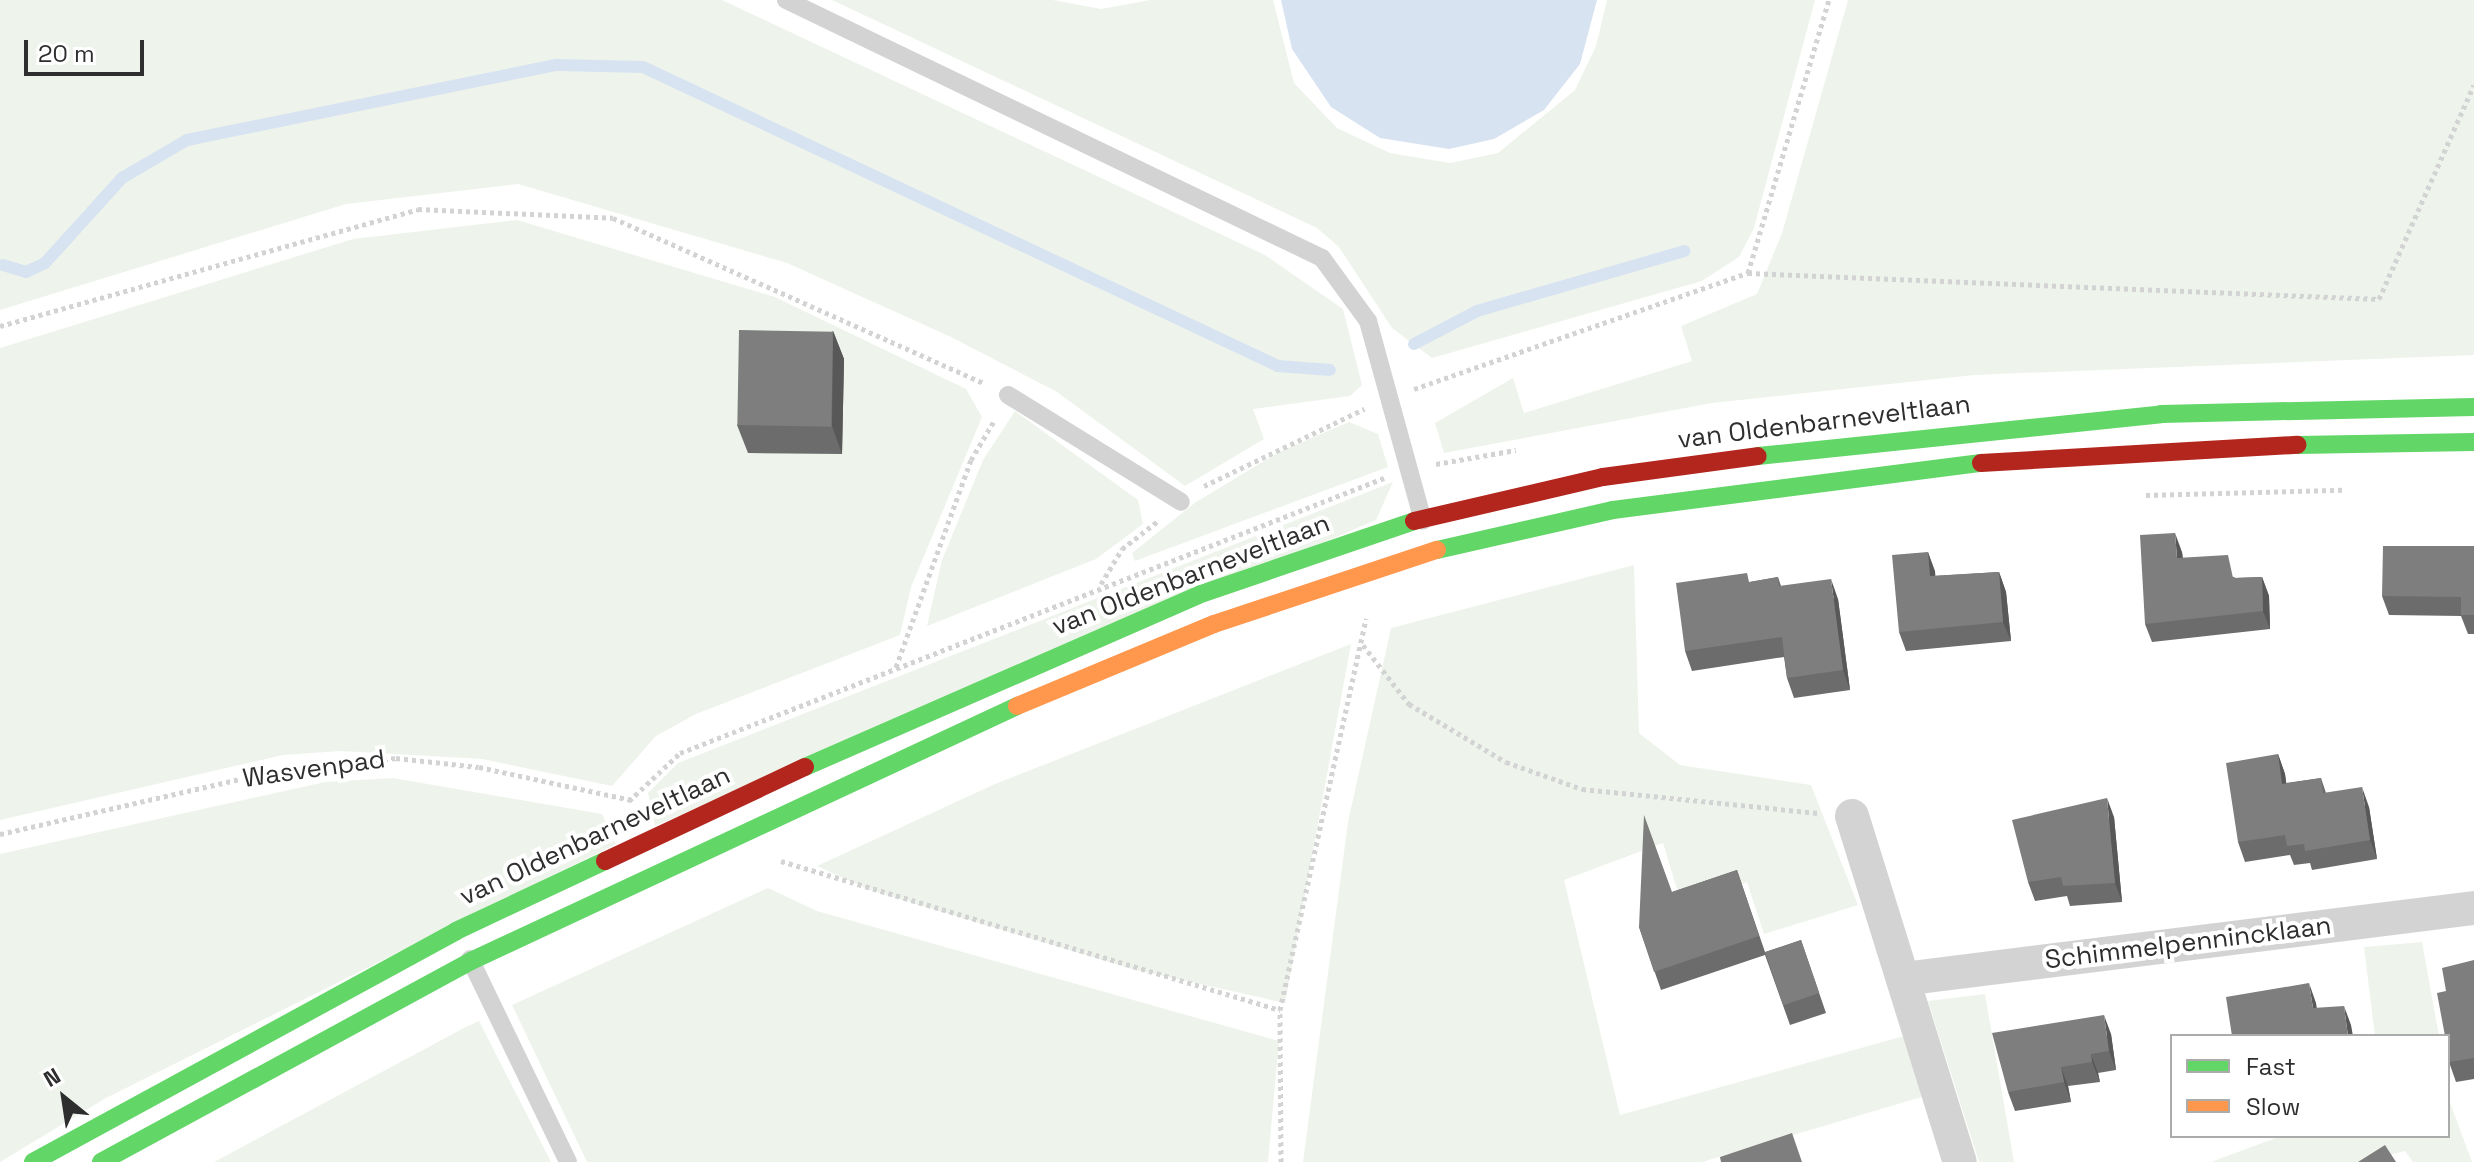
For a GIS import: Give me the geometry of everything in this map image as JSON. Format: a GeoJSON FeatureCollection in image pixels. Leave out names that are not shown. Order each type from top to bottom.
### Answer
{"type":"FeatureCollection","features":[{"type":"Feature","properties":{"kind":"main road","name":"van Oldenbarneveltlaan"},"geometry":{"type":"LineString","coordinates":[[33,1162],[456,931],[958,695],[1198,595],[1422,518],[1603,477],[1875,439],[2161,414],[2474,407]]}},
{"type":"Feature","properties":{"kind":"main road","name":"van Oldenbarneveltlaan"},"geometry":{"type":"LineString","coordinates":[[101,1162],[471,961],[972,725],[1214,624],[1432,551],[1613,510],[1902,469],[2159,448],[2474,442]]}},
{"type":"Feature","properties":{"kind":"street"},"geometry":{"type":"LineString","coordinates":[[1852,816],[1960,1162]]}},
{"type":"Feature","properties":{"kind":"street","name":"Schimmelpennincklaan"},"geometry":{"type":"LineString","coordinates":[[1903,979],[2474,908]]}},
{"type":"Feature","properties":{"kind":"lane"},"geometry":{"type":"LineString","coordinates":[[786,0],[1322,258],[1368,321],[1394,396],[1432,551]]}},
{"type":"Feature","properties":{"kind":"lane"},"geometry":{"type":"LineString","coordinates":[[1008,395],[1181,502]]}},
{"type":"Feature","properties":{"kind":"lane"},"geometry":{"type":"LineString","coordinates":[[456,931],[568,1162]]}},
{"type":"Feature","properties":{"kind":"path"},"geometry":{"type":"LineString","coordinates":[[1748,273],[1829,0]]}},
{"type":"Feature","properties":{"kind":"path"},"geometry":{"type":"LineString","coordinates":[[1181,502],[1271,448],[1394,396],[1698,294],[1748,273],[2379,299],[2474,85]]}},
{"type":"Feature","properties":{"kind":"path"},"geometry":{"type":"LineString","coordinates":[[0,326],[418,209],[613,218],[1008,395],[971,460],[896,668]]}},
{"type":"Feature","properties":{"kind":"path"},"geometry":{"type":"LineString","coordinates":[[2142,495],[2347,490]]}},
{"type":"Feature","properties":{"kind":"path","name":"van Oldenbarneveltlaan"},"geometry":{"type":"LineString","coordinates":[[631,800],[680,753],[1101,584],[1122,549],[1181,502]]}},
{"type":"Feature","properties":{"kind":"path"},"geometry":{"type":"LineString","coordinates":[[1281,1162],[1280,1010],[1368,609]]}},
{"type":"Feature","properties":{"kind":"path"},"geometry":{"type":"LineString","coordinates":[[1362,644],[1409,704],[1506,762],[1569,785],[1852,816]]}},
{"type":"Feature","properties":{"kind":"path","name":"Wasvenpad"},"geometry":{"type":"LineString","coordinates":[[0,834],[280,770],[396,758],[479,767],[631,800]]}},
{"type":"Feature","properties":{"kind":"path"},"geometry":{"type":"LineString","coordinates":[[776,860],[1280,1010]]}},
{"type":"Feature","properties":{"kind":"shaded area"},"geometry":{"type":"Polygon","coordinates":[[[0,0],[722,0],[1265,255],[1343,309],[1362,385],[1350,396],[1253,409],[1264,439],[1185,486],[1057,392],[951,337],[787,263],[518,184],[346,204],[0,310],[0,0]]]}},
{"type":"Feature","properties":{"kind":"shaded area"},"geometry":{"type":"Polygon","coordinates":[[[832,0],[1053,0],[1101,9],[1150,0],[1273,0],[1294,83],[1337,128],[1390,153],[1450,163],[1498,153],[1575,90],[1596,46],[1607,0],[1815,0],[1754,228],[1739,257],[1702,281],[1432,358],[1392,328],[1339,247],[1317,228],[832,0]]]}},
{"type":"Feature","properties":{"kind":"shaded area"},"geometry":{"type":"Polygon","coordinates":[[[1848,0],[2474,0],[2474,355],[1974,375],[1712,403],[1444,453],[1435,423],[1513,378],[1524,413],[1692,361],[1681,326],[1757,294],[1782,233],[1848,0]]]}},
{"type":"Feature","properties":{"kind":"shaded area"},"geometry":{"type":"Polygon","coordinates":[[[517,220],[775,297],[966,389],[982,417],[911,587],[900,635],[696,714],[656,736],[612,786],[482,759],[341,751],[283,755],[0,820],[0,348],[353,239],[517,220]]]}},
{"type":"Feature","properties":{"kind":"shaded area"},"geometry":{"type":"Polygon","coordinates":[[[1015,411],[1138,500],[1143,524],[1096,559],[927,626],[942,560],[983,460],[1015,411]]]}},
{"type":"Feature","properties":{"kind":"shaded area"},"geometry":{"type":"Polygon","coordinates":[[[1349,422],[1378,434],[1388,467],[1135,561],[1132,553],[1196,502],[1279,452],[1349,422]]]}},
{"type":"Feature","properties":{"kind":"shaded area"},"geometry":{"type":"Polygon","coordinates":[[[1393,482],[1376,520],[655,826],[648,793],[678,763],[1393,482]]]}},
{"type":"Feature","properties":{"kind":"shaded area"},"geometry":{"type":"Polygon","coordinates":[[[1634,565],[1639,733],[1680,765],[1811,785],[1858,905],[1764,934],[1747,882],[1682,906],[1663,843],[1564,880],[1620,1115],[1904,1036],[1925,1096],[1702,1162],[1303,1162],[1348,822],[1391,628],[1634,565]]]}},
{"type":"Feature","properties":{"kind":"shaded area"},"geometry":{"type":"Polygon","coordinates":[[[1351,644],[1285,1003],[1132,969],[870,890],[817,866],[995,784],[1351,644]]]}},
{"type":"Feature","properties":{"kind":"shaded area"},"geometry":{"type":"Polygon","coordinates":[[[393,778],[602,814],[616,844],[106,1098],[0,1162],[0,854],[325,782],[393,778]]]}},
{"type":"Feature","properties":{"kind":"shaded area"},"geometry":{"type":"Polygon","coordinates":[[[768,888],[817,911],[1279,1041],[1268,1162],[587,1162],[512,1005],[768,888]]]}},
{"type":"Feature","properties":{"kind":"shaded area"},"geometry":{"type":"Polygon","coordinates":[[[2422,942],[2439,1034],[2375,1034],[2364,947],[2422,942]]]}},
{"type":"Feature","properties":{"kind":"shaded area"},"geometry":{"type":"Polygon","coordinates":[[[1985,994],[2014,1162],[1979,1162],[1928,1001],[1985,994]]]}},
{"type":"Feature","properties":{"kind":"shaded area"},"geometry":{"type":"Polygon","coordinates":[[[479,1021],[551,1162],[214,1162],[464,1028],[479,1021]]]}},
{"type":"Feature","properties":{"kind":"shaded area"},"geometry":{"type":"Polygon","coordinates":[[[2450,1102],[2472,1162],[2413,1162],[2405,1151],[2362,1162],[2211,1162],[2276,1138],[2450,1138],[2450,1102]]]}},
{"type":"Feature","properties":{"kind":"water"},"geometry":{"type":"Polygon","coordinates":[[[1281,0],[1597,0],[1580,64],[1544,110],[1494,139],[1449,149],[1380,138],[1331,107],[1292,49],[1281,0]]]}},
{"type":"Feature","properties":{"kind":"building"},"geometry":{"type":"Polygon","coordinates":[[[739,330],[833,332],[831,427],[737,425],[739,330]]]}},
{"type":"Feature","properties":{"kind":"building"},"geometry":{"type":"Polygon","coordinates":[[[2175,533],[2177,558],[2228,555],[2233,578],[2262,577],[2263,611],[2145,624],[2140,535],[2175,533]]]}},
{"type":"Feature","properties":{"kind":"building"},"geometry":{"type":"Polygon","coordinates":[[[2383,546],[2474,546],[2474,615],[2461,615],[2461,597],[2382,596],[2383,546]]]}},
{"type":"Feature","properties":{"kind":"building"},"geometry":{"type":"Polygon","coordinates":[[[1928,552],[1930,576],[1999,572],[2003,622],[1899,632],[1892,555],[1928,552]]]}},
{"type":"Feature","properties":{"kind":"building"},"geometry":{"type":"Polygon","coordinates":[[[1747,573],[1749,582],[1778,577],[1779,586],[1831,579],[1843,670],[1787,678],[1782,637],[1685,651],[1676,583],[1747,573]]]}},
{"type":"Feature","properties":{"kind":"building"},"geometry":{"type":"Polygon","coordinates":[[[2278,754],[2282,784],[2321,778],[2323,793],[2362,787],[2370,840],[2305,851],[2304,844],[2287,846],[2285,835],[2238,842],[2226,763],[2278,754]]]}},
{"type":"Feature","properties":{"kind":"building"},"geometry":{"type":"Polygon","coordinates":[[[2107,798],[2115,883],[2063,886],[2061,877],[2028,882],[2012,820],[2107,798]]]}},
{"type":"Feature","properties":{"kind":"building"},"geometry":{"type":"Polygon","coordinates":[[[1644,815],[1672,892],[1737,870],[1759,936],[1654,972],[1639,927],[1644,815]]]}},
{"type":"Feature","properties":{"kind":"building"},"geometry":{"type":"Polygon","coordinates":[[[1801,940],[1819,993],[1783,1005],[1765,952],[1801,940]]]}},
{"type":"Feature","properties":{"kind":"building"},"geometry":{"type":"Polygon","coordinates":[[[2474,960],[2474,1058],[2450,1062],[2450,1034],[2445,1034],[2437,993],[2446,991],[2442,968],[2474,960]]]}},
{"type":"Feature","properties":{"kind":"building"},"geometry":{"type":"Polygon","coordinates":[[[2309,983],[2313,1008],[2344,1006],[2348,1034],[2232,1034],[2226,997],[2309,983]]]}},
{"type":"Feature","properties":{"kind":"building"},"geometry":{"type":"Polygon","coordinates":[[[2104,1015],[2109,1051],[2091,1054],[2092,1062],[2061,1067],[2064,1082],[2008,1092],[1992,1033],[2104,1015]]]}},
{"type":"Feature","properties":{"kind":"building"},"geometry":{"type":"Polygon","coordinates":[[[1792,1133],[1802,1162],[1721,1162],[1720,1157],[1792,1133]]]}},
{"type":"Feature","properties":{"kind":"building"},"geometry":{"type":"Polygon","coordinates":[[[2385,1145],[2396,1162],[2358,1162],[2385,1145]]]}},
{"type":"Feature","properties":{"kind":"waterway"},"geometry":{"type":"LineString","coordinates":[[3,265],[26,272],[45,263],[122,178],[187,140],[557,65],[643,67],[1278,366],[1330,370]]}},
{"type":"Feature","properties":{"kind":"waterway"},"geometry":{"type":"LineString","coordinates":[[1414,344],[1477,311],[1685,251]]}},
{"type":"Feature","properties":{"kind":"traffic: fast"},"geometry":{"type":"LineString","coordinates":[[1758,456],[2161,414],[2474,407]]}},
{"type":"Feature","properties":{"kind":"traffic: fast"},"geometry":{"type":"LineString","coordinates":[[2297,445],[2474,442]]}},
{"type":"Feature","properties":{"kind":"traffic: fast"},"geometry":{"type":"LineString","coordinates":[[1437,550],[1613,510],[1981,463]]}},
{"type":"Feature","properties":{"kind":"traffic: fast"},"geometry":{"type":"LineString","coordinates":[[805,767],[1198,595],[1414,521]]}},
{"type":"Feature","properties":{"kind":"traffic: fast"},"geometry":{"type":"LineString","coordinates":[[101,1162],[471,961],[1017,706]]}},
{"type":"Feature","properties":{"kind":"traffic: fast"},"geometry":{"type":"LineString","coordinates":[[33,1162],[456,931],[605,861]]}},
{"type":"Feature","properties":{"kind":"traffic: slow"},"geometry":{"type":"LineString","coordinates":[[1017,706],[1214,624],[1437,550]]}},
{"type":"Feature","properties":{"kind":"traffic: jam"},"geometry":{"type":"LineString","coordinates":[[1981,463],[2297,445]]}},
{"type":"Feature","properties":{"kind":"traffic: jam"},"geometry":{"type":"LineString","coordinates":[[1414,521],[1603,477],[1758,456]]}},
{"type":"Feature","properties":{"kind":"traffic: jam"},"geometry":{"type":"LineString","coordinates":[[605,861],[805,767]]}}]}
